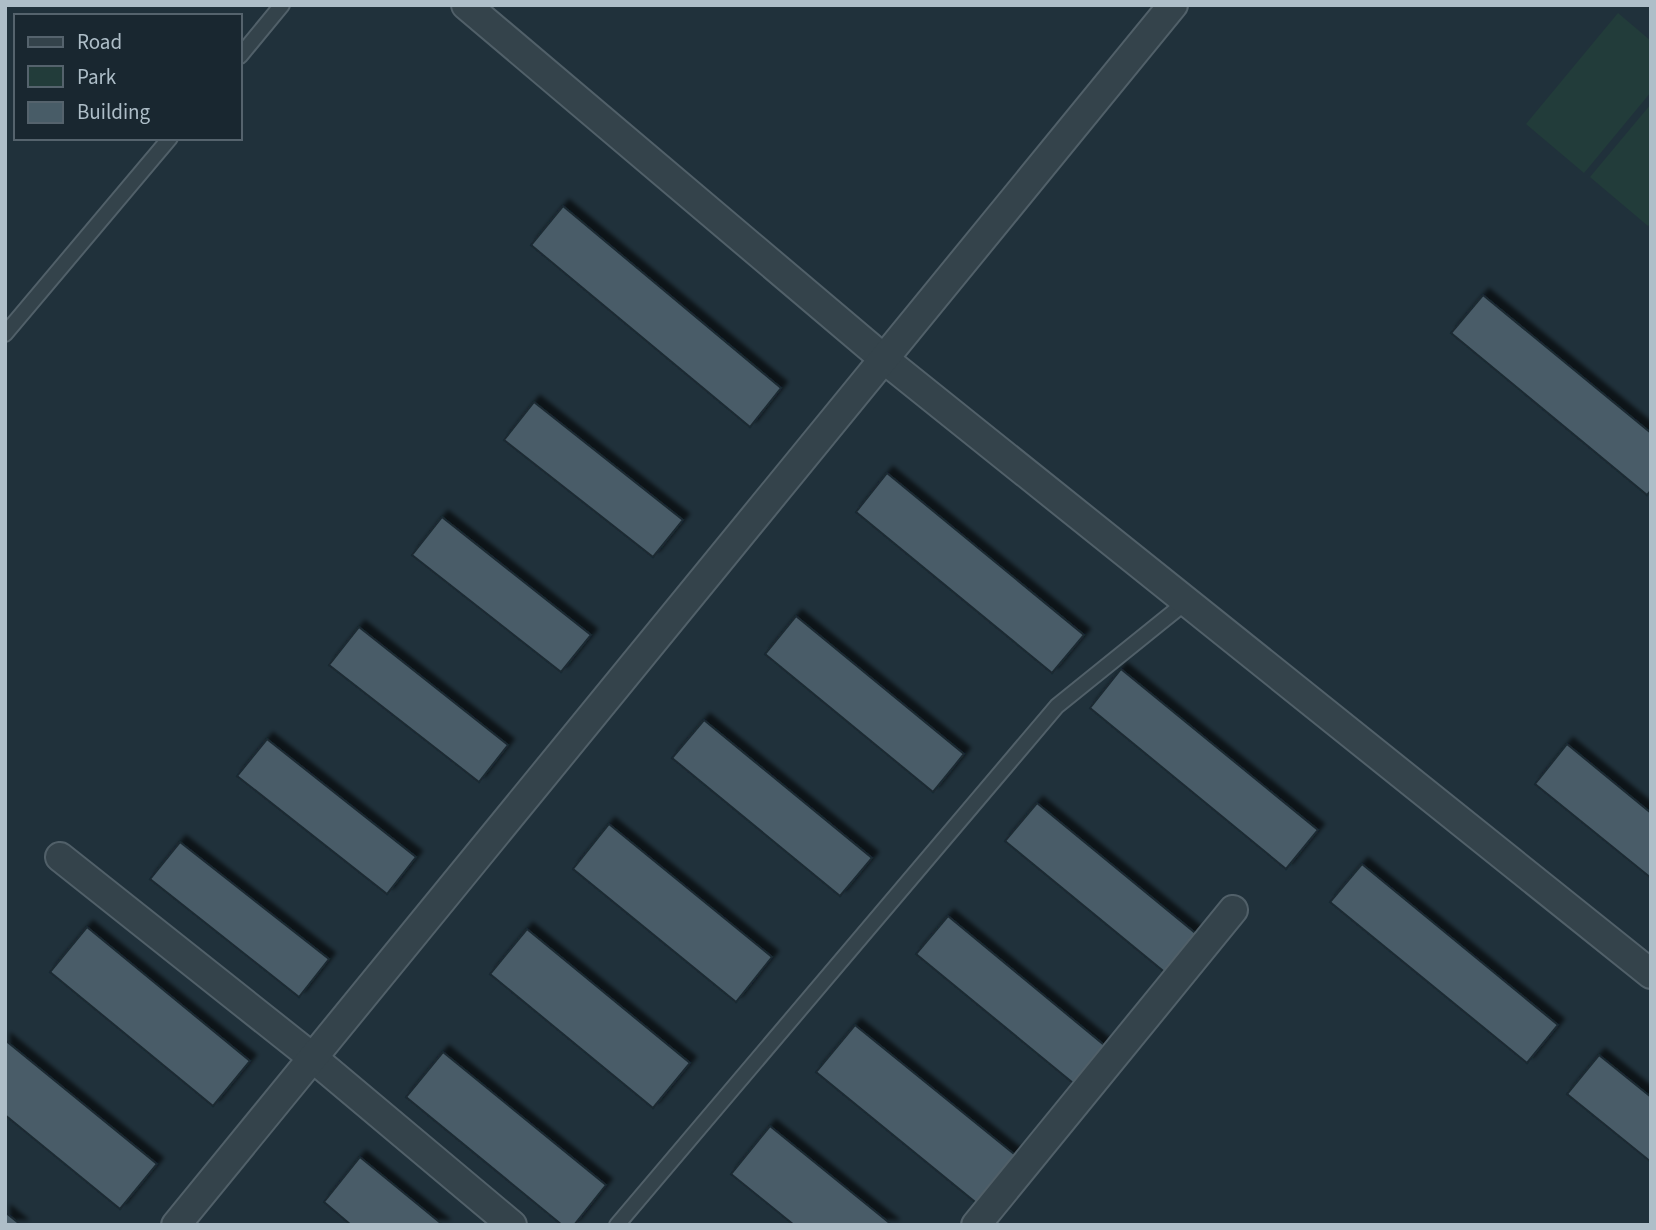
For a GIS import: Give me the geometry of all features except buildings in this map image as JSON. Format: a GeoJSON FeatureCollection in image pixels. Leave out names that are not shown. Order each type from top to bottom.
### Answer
{"type":"FeatureCollection","features":[{"type":"Feature","properties":{"kind":"street"},"geometry":{"type":"LineString","coordinates":[[466,5],[884,359],[1651,974]]}},
{"type":"Feature","properties":{"kind":"street"},"geometry":{"type":"LineString","coordinates":[[176,1225],[1173,5]]}},
{"type":"Feature","properties":{"kind":"street"},"geometry":{"type":"LineString","coordinates":[[60,857],[313,1058],[512,1225]]}},
{"type":"Feature","properties":{"kind":"street"},"geometry":{"type":"LineString","coordinates":[[976,1225],[1233,910]]}},
{"type":"Feature","properties":{"kind":"lane"},"geometry":{"type":"LineString","coordinates":[[242,54],[282,5]]}},
{"type":"Feature","properties":{"kind":"lane"},"geometry":{"type":"LineString","coordinates":[[5,334],[168,140]]}},
{"type":"Feature","properties":{"kind":"lane"},"geometry":{"type":"LineString","coordinates":[[617,1225],[1057,706],[1186,602]]}},
{"type":"Feature","properties":{"kind":"green space"},"geometry":{"type":"Polygon","coordinates":[[[1618,13],[1651,41],[1651,92],[1584,173],[1526,124],[1618,13]]]}},
{"type":"Feature","properties":{"kind":"green space"},"geometry":{"type":"Polygon","coordinates":[[[1651,104],[1651,223],[1648,226],[1590,177],[1651,104]]]}}]}
